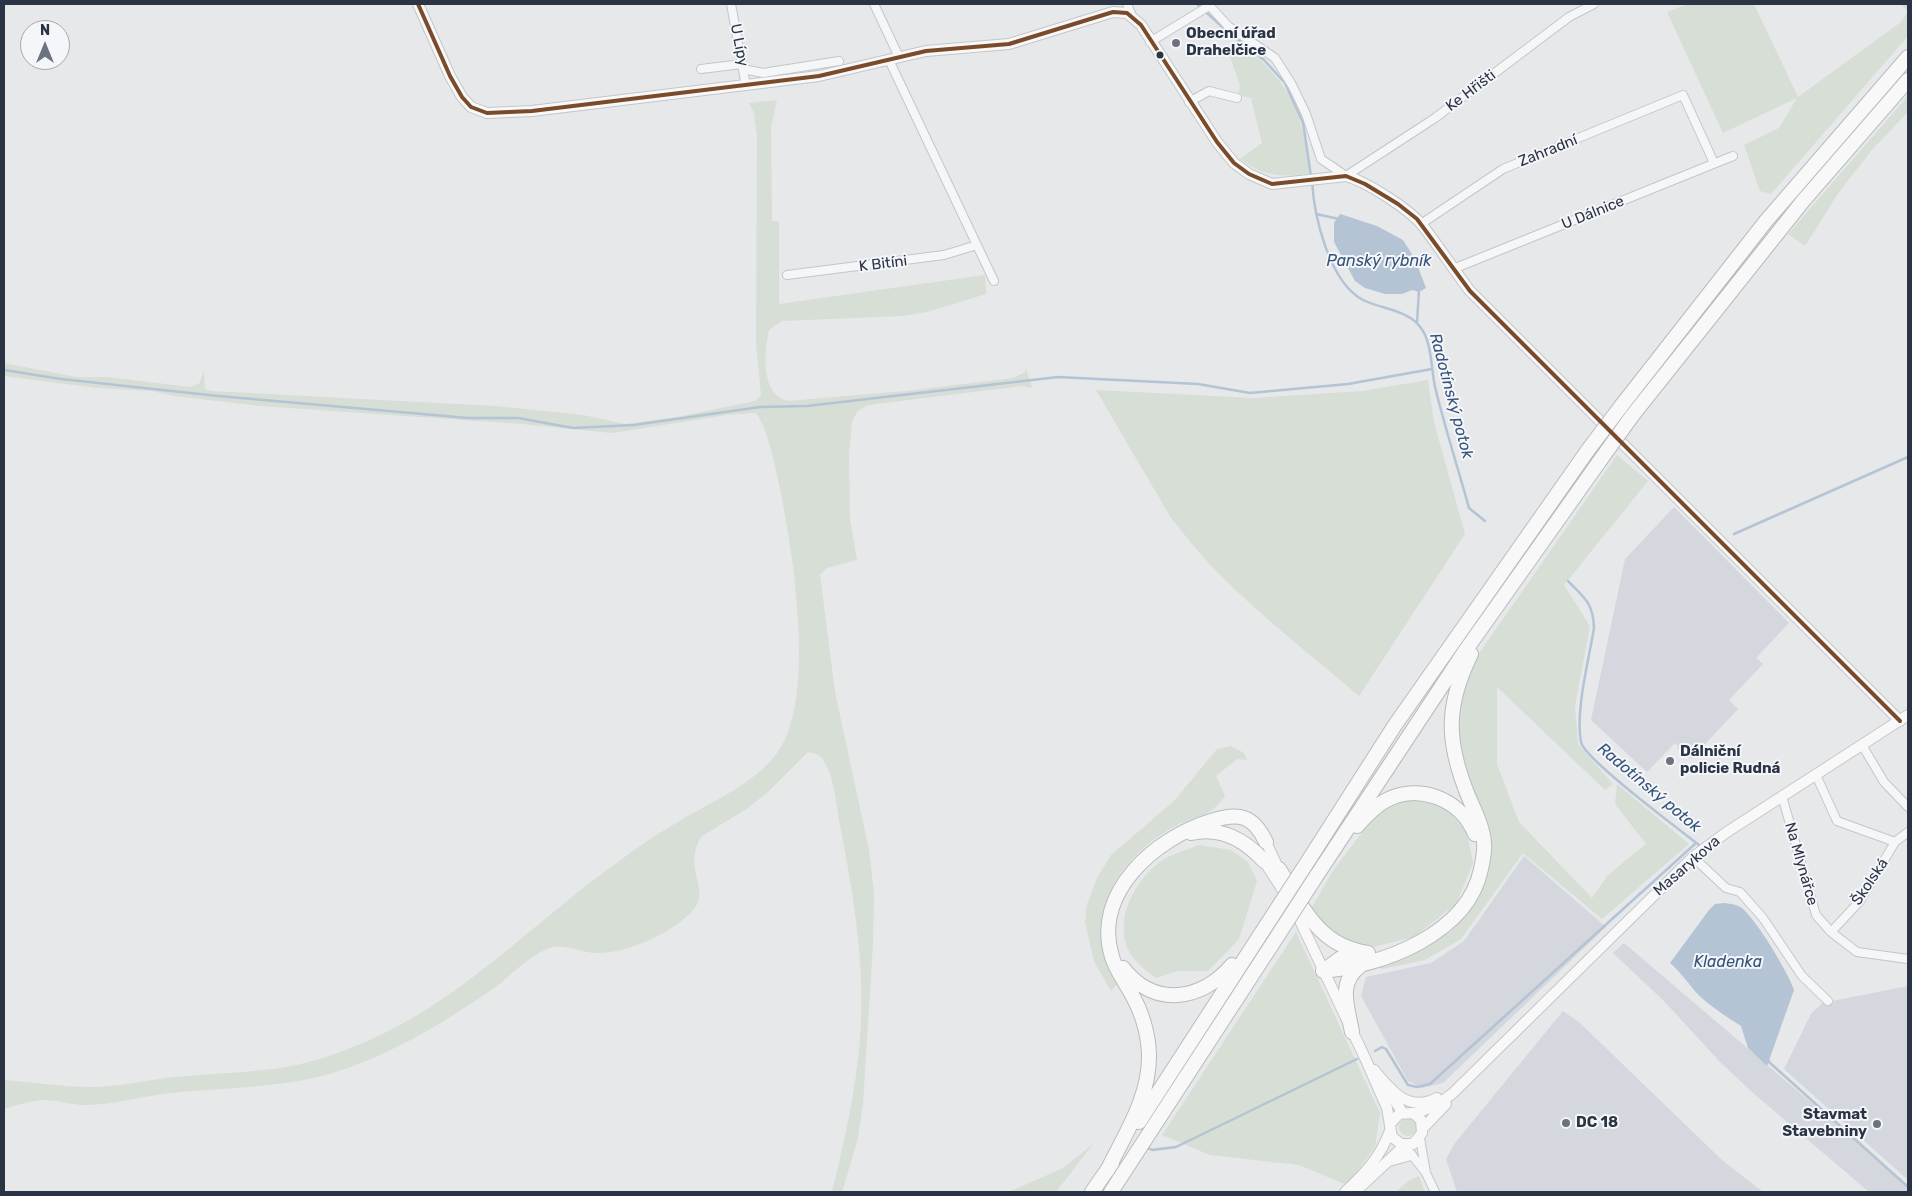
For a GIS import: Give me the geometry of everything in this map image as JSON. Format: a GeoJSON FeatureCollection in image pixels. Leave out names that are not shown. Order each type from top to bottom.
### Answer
{"type":"FeatureCollection","features":[{"type":"Feature","properties":{"kind":"highway"},"geometry":{"type":"LineString","coordinates":[[1092,1192],[1395,726],[1588,450],[1766,221],[1908,57]]}},
{"type":"Feature","properties":{"kind":"highway"},"geometry":{"type":"LineString","coordinates":[[1111,1192],[1317,875],[1490,615],[1599,462],[1632,416],[1803,200],[1908,80]]}},
{"type":"Feature","properties":{"kind":"highway"},"geometry":{"type":"LineString","coordinates":[[1323,971],[1340,958],[1365,959],[1404,949],[1432,936],[1457,914],[1474,890],[1482,864],[1484,838],[1455,757],[1450,720],[1457,686],[1490,615]]}},
{"type":"Feature","properties":{"kind":"highway"},"geometry":{"type":"LineString","coordinates":[[1317,875],[1371,811],[1387,800],[1409,794],[1434,796],[1457,808],[1475,832],[1482,864]]}},
{"type":"Feature","properties":{"kind":"highway"},"geometry":{"type":"LineString","coordinates":[[1107,1171],[1138,1108],[1146,1082],[1149,1063],[1144,1021],[1113,960],[1109,935],[1111,912],[1122,888],[1138,865],[1160,846],[1190,828],[1233,816],[1246,818],[1254,823],[1266,842]]}},
{"type":"Feature","properties":{"kind":"highway"},"geometry":{"type":"LineString","coordinates":[[1160,846],[1192,833],[1216,832],[1242,841],[1264,861]]}},
{"type":"Feature","properties":{"kind":"highway"},"geometry":{"type":"LineString","coordinates":[[1279,869],[1309,916],[1325,935],[1365,959]]}},
{"type":"Feature","properties":{"kind":"highway"},"geometry":{"type":"LineString","coordinates":[[1109,935],[1119,962],[1135,981],[1156,992],[1175,995],[1197,991],[1219,980],[1262,932]]}},
{"type":"Feature","properties":{"kind":"highway"},"geometry":{"type":"LineString","coordinates":[[1352,1032],[1345,989],[1350,975],[1365,959]]}},
{"type":"Feature","properties":{"kind":"main road"},"geometry":{"type":"LineString","coordinates":[[418,4],[450,76],[471,107],[487,113],[532,111],[819,76],[894,58],[952,47],[1009,44],[1113,12],[1132,16],[1141,25],[1150,42],[1217,142],[1234,163],[1249,174],[1272,184],[1298,183],[1346,176],[1358,180],[1390,200],[1421,224],[1470,291],[1684,504],[1904,718]]}},
{"type":"Feature","properties":{"kind":"main road","name":"Masarykova"},"geometry":{"type":"LineString","coordinates":[[1414,1114],[1441,1102],[1693,858],[1727,832],[1904,718]]}},
{"type":"Feature","properties":{"kind":"main road"},"geometry":{"type":"LineString","coordinates":[[1266,842],[1279,869],[1296,914],[1366,1060],[1395,1140],[1403,1146]]}},
{"type":"Feature","properties":{"kind":"main road"},"geometry":{"type":"LineString","coordinates":[[1264,861],[1296,914]]}},
{"type":"Feature","properties":{"kind":"main road"},"geometry":{"type":"LineString","coordinates":[[1366,1060],[1381,1079],[1406,1102],[1416,1104],[1428,1102],[1441,1096],[1494,1052]]}},
{"type":"Feature","properties":{"kind":"main road","name":"Masarykova"},"geometry":{"type":"LineString","coordinates":[[1421,1133],[1474,1080],[1494,1052]]}},
{"type":"Feature","properties":{"kind":"main road"},"geometry":{"type":"LineString","coordinates":[[1381,1079],[1390,1096],[1403,1113]]}},
{"type":"Feature","properties":{"kind":"main road"},"geometry":{"type":"LineString","coordinates":[[1345,1192],[1372,1166],[1379,1156],[1395,1117],[1403,1113],[1414,1114],[1421,1120],[1421,1133],[1413,1144],[1403,1146],[1355,1192]]}},
{"type":"Feature","properties":{"kind":"main road"},"geometry":{"type":"LineString","coordinates":[[1386,1162],[1411,1155]]}},
{"type":"Feature","properties":{"kind":"street","name":"U Lípy"},"geometry":{"type":"LineString","coordinates":[[731,4],[746,86]]}},
{"type":"Feature","properties":{"kind":"street"},"geometry":{"type":"LineString","coordinates":[[874,4],[894,58],[994,280]]}},
{"type":"Feature","properties":{"kind":"street"},"geometry":{"type":"LineString","coordinates":[[1128,4],[1132,16]]}},
{"type":"Feature","properties":{"kind":"street","name":"Ke Hřišti"},"geometry":{"type":"LineString","coordinates":[[1346,176],[1436,118],[1569,17],[1594,4]]}},
{"type":"Feature","properties":{"kind":"street"},"geometry":{"type":"LineString","coordinates":[[1150,42],[1208,6],[1228,26],[1275,58],[1292,85],[1306,114],[1321,159],[1346,176]]}},
{"type":"Feature","properties":{"kind":"street"},"geometry":{"type":"LineString","coordinates":[[701,69],[742,66],[763,74],[839,61]]}},
{"type":"Feature","properties":{"kind":"street"},"geometry":{"type":"LineString","coordinates":[[1189,102],[1208,91],[1237,98]]}},
{"type":"Feature","properties":{"kind":"street","name":"Zahradní"},"geometry":{"type":"LineString","coordinates":[[1421,224],[1503,169],[1683,95],[1714,163]]}},
{"type":"Feature","properties":{"kind":"street","name":"U Dálnice"},"geometry":{"type":"LineString","coordinates":[[1453,270],[1733,156]]}},
{"type":"Feature","properties":{"kind":"street","name":"K Bitíni"},"geometry":{"type":"LineString","coordinates":[[787,276],[944,255],[977,245]]}},
{"type":"Feature","properties":{"kind":"street"},"geometry":{"type":"LineString","coordinates":[[1862,745],[1884,782],[1908,807]]}},
{"type":"Feature","properties":{"kind":"street"},"geometry":{"type":"LineString","coordinates":[[1816,775],[1837,821],[1896,842]]}},
{"type":"Feature","properties":{"kind":"street","name":"Na Mlynářce"},"geometry":{"type":"LineString","coordinates":[[1782,796],[1816,915],[1831,932],[1857,952],[1908,958]]}},
{"type":"Feature","properties":{"kind":"street","name":"Školská"},"geometry":{"type":"LineString","coordinates":[[1831,932],[1860,901],[1896,842],[1908,832]]}},
{"type":"Feature","properties":{"kind":"street"},"geometry":{"type":"LineString","coordinates":[[1693,858],[1726,888],[1740,892],[1763,918],[1802,976],[1828,1001]]}},
{"type":"Feature","properties":{"kind":"street"},"geometry":{"type":"LineString","coordinates":[[1421,1133],[1426,1173]]}},
{"type":"Feature","properties":{"kind":"street"},"geometry":{"type":"LineString","coordinates":[[1403,1146],[1426,1173],[1435,1192]]}},
{"type":"Feature","properties":{"kind":"shaded area"},"geometry":{"type":"Polygon","coordinates":[[[1688,4],[1754,4],[1798,97],[1901,22],[1908,11],[1908,36],[1771,194],[1760,191],[1744,145],[1779,128],[1797,98],[1723,133],[1667,12],[1688,4]]]}},
{"type":"Feature","properties":{"kind":"shaded area"},"geometry":{"type":"Polygon","coordinates":[[[1900,4],[1908,4],[1908,11],[1900,4]]]}},
{"type":"Feature","properties":{"kind":"shaded area"},"geometry":{"type":"Polygon","coordinates":[[[1239,42],[1271,71],[1291,98],[1303,131],[1311,173],[1273,174],[1256,169],[1240,159],[1262,143],[1251,98],[1238,95],[1240,85],[1227,48],[1239,42]]]}},
{"type":"Feature","properties":{"kind":"shaded area"},"geometry":{"type":"Polygon","coordinates":[[[1908,96],[1908,112],[1872,150],[1839,192],[1805,246],[1788,234],[1908,96]]]}},
{"type":"Feature","properties":{"kind":"shaded area"},"geometry":{"type":"Polygon","coordinates":[[[777,100],[771,127],[772,221],[779,221],[779,304],[985,275],[986,294],[927,312],[902,316],[782,321],[769,330],[765,360],[768,381],[779,397],[788,401],[906,391],[1013,378],[1025,372],[1026,368],[1032,388],[1022,386],[868,405],[858,411],[852,421],[849,456],[850,519],[857,560],[827,568],[820,575],[835,692],[869,850],[874,893],[873,943],[863,1104],[858,1138],[842,1192],[832,1192],[856,1078],[861,1011],[860,956],[849,874],[832,782],[823,759],[818,755],[808,752],[768,792],[748,808],[702,836],[696,847],[694,857],[699,893],[694,909],[674,926],[649,940],[621,950],[607,952],[595,953],[559,947],[547,949],[526,962],[494,988],[432,1028],[365,1062],[318,1077],[263,1086],[171,1093],[120,1102],[89,1105],[44,1100],[4,1109],[4,1080],[101,1087],[175,1077],[282,1068],[333,1055],[400,1025],[432,1006],[477,974],[633,851],[669,827],[729,793],[764,768],[774,757],[785,739],[793,717],[799,666],[799,638],[791,552],[784,510],[768,439],[755,413],[727,415],[612,433],[522,424],[260,406],[174,396],[152,391],[97,388],[4,376],[4,363],[76,377],[107,377],[190,387],[199,384],[204,371],[205,389],[211,391],[495,406],[583,415],[625,424],[677,417],[755,401],[761,395],[756,344],[757,136],[754,112],[749,103],[777,100]]]}},
{"type":"Feature","properties":{"kind":"shaded area"},"geometry":{"type":"Polygon","coordinates":[[[1428,380],[1434,422],[1465,534],[1359,696],[1248,602],[1202,556],[1171,518],[1096,390],[1253,398],[1362,391],[1428,380]]]}},
{"type":"Feature","properties":{"kind":"shaded area"},"geometry":{"type":"Polygon","coordinates":[[[1617,455],[1648,481],[1564,585],[1590,626],[1575,706],[1578,744],[1613,784],[1605,790],[1497,687],[1497,764],[1519,822],[1592,898],[1608,875],[1646,844],[1615,804],[1617,784],[1689,844],[1602,919],[1523,853],[1461,939],[1425,960],[1382,969],[1375,966],[1451,932],[1479,898],[1487,877],[1489,856],[1457,745],[1456,712],[1471,665],[1617,455]]]}},
{"type":"Feature","properties":{"kind":"shaded area"},"geometry":{"type":"Polygon","coordinates":[[[1674,507],[1789,623],[1756,658],[1763,664],[1729,700],[1738,709],[1691,759],[1677,748],[1679,747],[1675,743],[1647,772],[1591,720],[1625,559],[1674,507]]]}},
{"type":"Feature","properties":{"kind":"shaded area"},"geometry":{"type":"Polygon","coordinates":[[[1231,746],[1244,753],[1247,760],[1237,759],[1216,776],[1225,796],[1209,812],[1177,825],[1162,834],[1136,855],[1124,868],[1107,898],[1103,914],[1102,932],[1106,951],[1119,982],[1111,991],[1094,961],[1085,922],[1087,904],[1097,878],[1111,855],[1174,801],[1217,749],[1231,746]]]}},
{"type":"Feature","properties":{"kind":"shaded area"},"geometry":{"type":"Polygon","coordinates":[[[1416,798],[1447,809],[1467,833],[1473,863],[1456,904],[1414,937],[1373,947],[1338,940],[1312,907],[1334,869],[1380,809],[1416,798]]]}},
{"type":"Feature","properties":{"kind":"shaded area"},"geometry":{"type":"Polygon","coordinates":[[[1199,845],[1231,850],[1248,862],[1257,881],[1239,939],[1208,971],[1177,971],[1156,978],[1135,959],[1129,951],[1125,939],[1124,926],[1130,900],[1144,877],[1163,860],[1171,855],[1199,845]]]}},
{"type":"Feature","properties":{"kind":"shaded area"},"geometry":{"type":"Polygon","coordinates":[[[1524,856],[1606,927],[1443,1083],[1422,1088],[1408,1081],[1361,996],[1366,977],[1431,963],[1464,941],[1524,856]]]}},
{"type":"Feature","properties":{"kind":"shaded area"},"geometry":{"type":"Polygon","coordinates":[[[1296,932],[1380,1113],[1375,1147],[1347,1185],[1299,1165],[1210,1155],[1162,1135],[1296,932]]]}},
{"type":"Feature","properties":{"kind":"shaded area"},"geometry":{"type":"Polygon","coordinates":[[[1624,943],[1908,1185],[1908,1192],[1869,1192],[1752,1092],[1719,1061],[1664,1001],[1613,953],[1624,943]]]}},
{"type":"Feature","properties":{"kind":"shaded area","name":"Stavmat Stavebniny"},"geometry":{"type":"Polygon","coordinates":[[[1908,986],[1908,1180],[1784,1069],[1811,1014],[1822,1003],[1908,986]]]}},
{"type":"Feature","properties":{"kind":"shaded area"},"geometry":{"type":"Polygon","coordinates":[[[1563,1011],[1580,1023],[1722,1160],[1763,1192],[1457,1192],[1446,1159],[1455,1143],[1563,1011]]]}},
{"type":"Feature","properties":{"kind":"shaded area"},"geometry":{"type":"Polygon","coordinates":[[[1404,1118],[1412,1118],[1417,1123],[1415,1134],[1404,1136],[1399,1131],[1399,1123],[1404,1118]]]}},
{"type":"Feature","properties":{"kind":"shaded area"},"geometry":{"type":"Polygon","coordinates":[[[1093,1144],[1056,1192],[1009,1192],[1063,1168],[1093,1144]]]}},
{"type":"Feature","properties":{"kind":"shaded area"},"geometry":{"type":"Polygon","coordinates":[[[1419,1176],[1425,1192],[1396,1192],[1407,1182],[1419,1176]]]}},
{"type":"Feature","properties":{"kind":"water","name":"Panský rybník"},"geometry":{"type":"Polygon","coordinates":[[[1340,214],[1377,226],[1403,240],[1415,259],[1426,288],[1419,292],[1412,290],[1402,294],[1385,294],[1365,288],[1355,281],[1334,242],[1334,223],[1340,214]]]}},
{"type":"Feature","properties":{"kind":"water","name":"Kladenka"},"geometry":{"type":"Polygon","coordinates":[[[1715,904],[1734,904],[1749,915],[1772,947],[1794,990],[1767,1066],[1748,1048],[1741,1026],[1704,1000],[1670,963],[1709,910],[1715,904]]]}},
{"type":"Feature","properties":{"kind":"waterway","name":"Radotínský potok"},"geometry":{"type":"LineString","coordinates":[[1197,4],[1229,33],[1264,60],[1285,83],[1303,123],[1311,176]]}},
{"type":"Feature","properties":{"kind":"waterway","name":"Radotínský potok"},"geometry":{"type":"LineString","coordinates":[[1312,181],[1320,229],[1332,264],[1341,279],[1351,291],[1363,300],[1409,317],[1416,322],[1425,334],[1435,387],[1469,508],[1485,521]]}},
{"type":"Feature","properties":{"kind":"waterway"},"geometry":{"type":"LineString","coordinates":[[1316,214],[1339,219]]}},
{"type":"Feature","properties":{"kind":"waterway"},"geometry":{"type":"LineString","coordinates":[[1417,323],[1419,290]]}},
{"type":"Feature","properties":{"kind":"waterway"},"geometry":{"type":"LineString","coordinates":[[4,370],[61,379],[218,396],[468,418],[518,418],[573,428],[634,425],[760,407],[807,406],[1058,377],[1198,384],[1250,393],[1348,384],[1432,369]]}},
{"type":"Feature","properties":{"kind":"waterway"},"geometry":{"type":"LineString","coordinates":[[1734,534],[1908,457]]}},
{"type":"Feature","properties":{"kind":"waterway","name":"Radotínský potok"},"geometry":{"type":"LineString","coordinates":[[1568,581],[1590,607],[1594,628],[1581,701],[1581,742],[1586,751],[1615,778],[1699,845]]}},
{"type":"Feature","properties":{"kind":"waterway"},"geometry":{"type":"LineString","coordinates":[[1375,1051],[1382,1047],[1386,1049],[1408,1085],[1417,1087],[1430,1084],[1696,843]]}},
{"type":"Feature","properties":{"kind":"waterway"},"geometry":{"type":"LineString","coordinates":[[1146,1147],[1152,1150],[1176,1147],[1357,1059]]}},
{"type":"Feature","properties":{"kind":"waterway","name":"Radotínský potok"},"geometry":{"type":"LineString","coordinates":[[1768,1059],[1769,1062],[1908,1187]]}},
{"type":"Feature","properties":{"kind":"transit line"},"geometry":{"type":"LineString","coordinates":[[418,4],[450,76],[462,97],[471,107],[487,113],[532,111],[819,76],[926,51],[1009,44],[1113,12],[1127,13],[1141,25],[1217,142],[1234,163],[1249,174],[1272,184],[1346,176],[1365,184],[1398,204],[1417,219],[1470,291],[1900,721]]}},
{"type":"Feature","properties":{"kind":"place","name":"Obecní úřad Drahelčice"},"geometry":{"type":"Point","coordinates":[1176,43]}},
{"type":"Feature","properties":{"kind":"place","name":"Dálniční policie Rudná"},"geometry":{"type":"Point","coordinates":[1670,761]}},
{"type":"Feature","properties":{"kind":"place","name":"DC 18"},"geometry":{"type":"Point","coordinates":[1566,1123]}},
{"type":"Feature","properties":{"kind":"place","name":"Stavmat Stavebniny"},"geometry":{"type":"Point","coordinates":[1877,1124]}}]}
